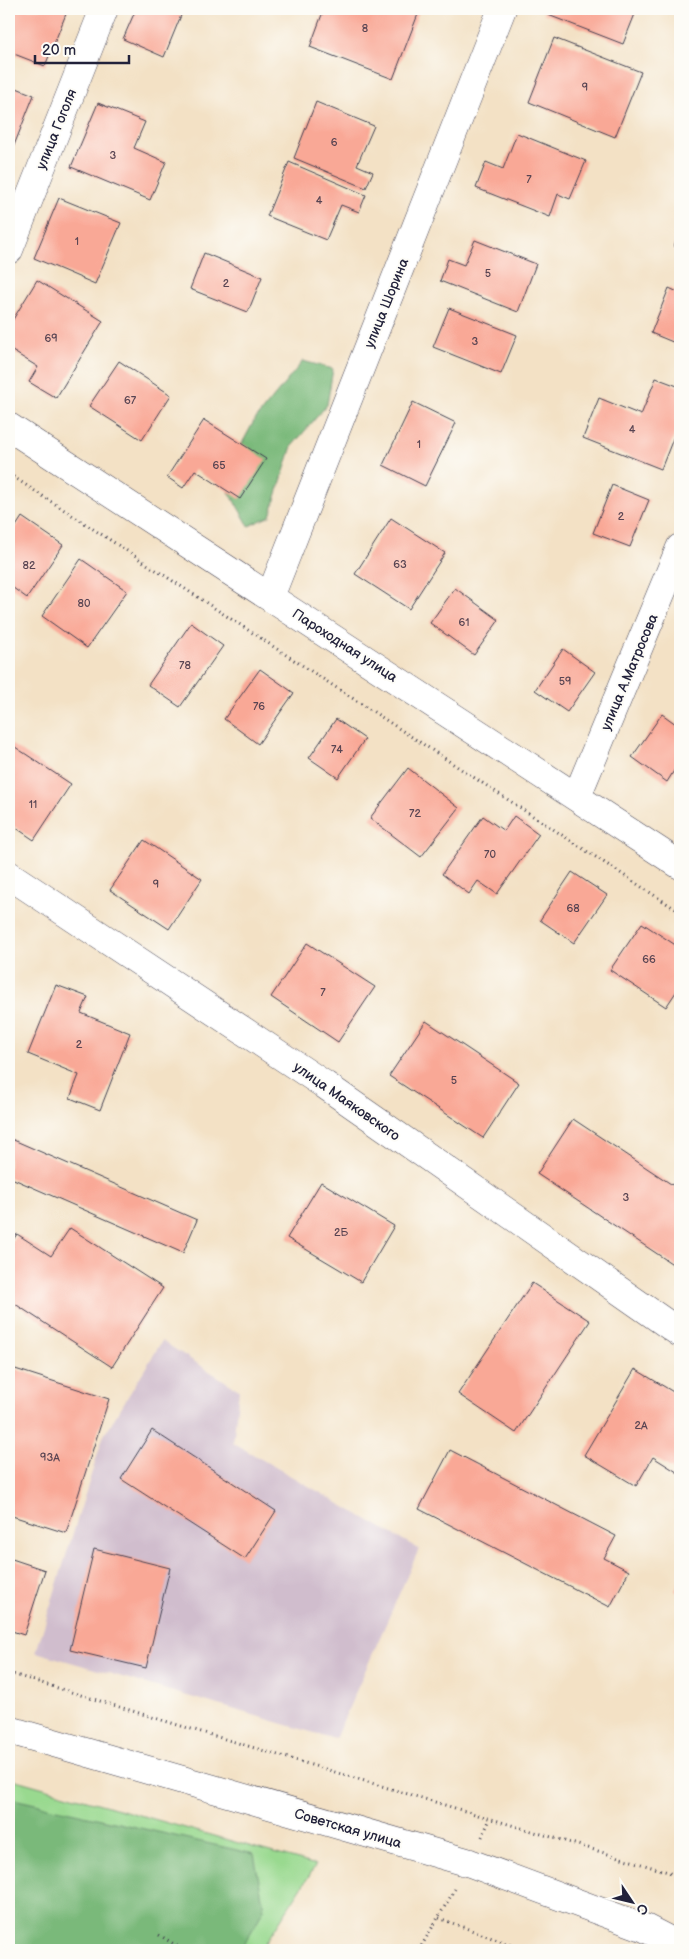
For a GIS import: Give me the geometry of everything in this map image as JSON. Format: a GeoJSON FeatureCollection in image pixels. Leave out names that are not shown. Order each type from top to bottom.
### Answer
{"type":"FeatureCollection","features":[{"type":"Feature","properties":{"kind":"street","name":"улица Гоголя"},"geometry":{"type":"LineString","coordinates":[[9,250],[104,9]]}},
{"type":"Feature","properties":{"kind":"street","name":"улица Шорина"},"geometry":{"type":"LineString","coordinates":[[270,597],[502,9]]}},
{"type":"Feature","properties":{"kind":"street","name":"Пароходная улица"},"geometry":{"type":"LineString","coordinates":[[9,426],[680,865]]}},
{"type":"Feature","properties":{"kind":"street","name":"улица А.Матросова"},"geometry":{"type":"LineString","coordinates":[[577,796],[680,548]]}},
{"type":"Feature","properties":{"kind":"street","name":"улица Маяковского"},"geometry":{"type":"LineString","coordinates":[[9,875],[325,1085],[680,1333]]}},
{"type":"Feature","properties":{"kind":"street","name":"Советская улица"},"geometry":{"type":"LineString","coordinates":[[9,1730],[470,1863],[645,1928],[680,1946]]}},
{"type":"Feature","properties":{"kind":"path"},"geometry":{"type":"LineString","coordinates":[[9,474],[680,912]]}},
{"type":"Feature","properties":{"kind":"path"},"geometry":{"type":"LineString","coordinates":[[9,1673],[668,1872],[680,1879]]}},
{"type":"Feature","properties":{"kind":"path"},"geometry":{"type":"LineString","coordinates":[[439,1918],[524,1950]]}},
{"type":"Feature","properties":{"kind":"path"},"geometry":{"type":"LineString","coordinates":[[159,1935],[184,1950]]}},
{"type":"Feature","properties":{"kind":"shaded area"},"geometry":{"type":"Polygon","coordinates":[[[162,1341],[239,1390],[233,1443],[419,1549],[335,1739],[36,1652],[103,1437],[162,1341]]]}},
{"type":"Feature","properties":{"kind":"green space"},"geometry":{"type":"Polygon","coordinates":[[[303,361],[333,369],[327,405],[292,446],[270,516],[249,526],[229,492],[238,451],[254,421],[303,361]]]}},
{"type":"Feature","properties":{"kind":"green space"},"geometry":{"type":"Polygon","coordinates":[[[9,1778],[316,1865],[261,1950],[9,1950],[9,1778]]]}},
{"type":"Feature","properties":{"kind":"green space"},"geometry":{"type":"Polygon","coordinates":[[[9,1798],[254,1854],[264,1909],[241,1950],[9,1950],[9,1798]]]}},
{"type":"Feature","properties":{"kind":"building"},"geometry":{"type":"Polygon","coordinates":[[[13,9],[68,9],[45,66],[9,52],[9,20],[13,9]]]}},
{"type":"Feature","properties":{"kind":"building"},"geometry":{"type":"Polygon","coordinates":[[[136,9],[172,9],[182,13],[164,57],[123,39],[136,9]]]}},
{"type":"Feature","properties":{"kind":"building"},"geometry":{"type":"Polygon","coordinates":[[[324,9],[420,9],[393,79],[310,47],[324,9]]]}},
{"type":"Feature","properties":{"kind":"building"},"geometry":{"type":"Polygon","coordinates":[[[545,9],[637,9],[623,44],[543,13],[545,9]]]}},
{"type":"Feature","properties":{"kind":"building"},"geometry":{"type":"Polygon","coordinates":[[[554,38],[641,72],[615,137],[529,102],[554,38]]]}},
{"type":"Feature","properties":{"kind":"building"},"geometry":{"type":"Polygon","coordinates":[[[9,85],[34,95],[9,158],[9,85]]]}},
{"type":"Feature","properties":{"kind":"building"},"geometry":{"type":"Polygon","coordinates":[[[316,102],[374,126],[357,165],[373,172],[366,188],[294,158],[316,102]]]}},
{"type":"Feature","properties":{"kind":"building"},"geometry":{"type":"Polygon","coordinates":[[[98,103],[145,122],[134,148],[166,162],[150,200],[71,167],[98,103]]]}},
{"type":"Feature","properties":{"kind":"building"},"geometry":{"type":"Polygon","coordinates":[[[517,133],[586,161],[570,199],[558,194],[550,217],[476,188],[486,162],[503,169],[517,133]]]}},
{"type":"Feature","properties":{"kind":"building"},"geometry":{"type":"Polygon","coordinates":[[[289,162],[366,195],[359,212],[341,205],[326,240],[267,216],[289,162]]]}},
{"type":"Feature","properties":{"kind":"building"},"geometry":{"type":"Polygon","coordinates":[[[59,198],[121,223],[95,284],[34,258],[59,198]]]}},
{"type":"Feature","properties":{"kind":"building"},"geometry":{"type":"Polygon","coordinates":[[[680,230],[680,249],[674,246],[680,230]]]}},
{"type":"Feature","properties":{"kind":"building"},"geometry":{"type":"Polygon","coordinates":[[[475,240],[536,264],[518,312],[440,281],[448,259],[464,265],[475,240]]]}},
{"type":"Feature","properties":{"kind":"building"},"geometry":{"type":"Polygon","coordinates":[[[204,253],[262,277],[248,312],[190,289],[204,253]]]}},
{"type":"Feature","properties":{"kind":"building"},"geometry":{"type":"Polygon","coordinates":[[[37,280],[103,321],[56,398],[29,382],[38,367],[9,349],[9,326],[37,280]]]}},
{"type":"Feature","properties":{"kind":"building"},"geometry":{"type":"Polygon","coordinates":[[[669,288],[680,293],[680,345],[651,333],[669,288]]]}},
{"type":"Feature","properties":{"kind":"building"},"geometry":{"type":"Polygon","coordinates":[[[449,308],[517,335],[501,374],[433,347],[449,308]]]}},
{"type":"Feature","properties":{"kind":"building"},"geometry":{"type":"Polygon","coordinates":[[[119,361],[171,395],[142,440],[89,406],[119,361]]]}},
{"type":"Feature","properties":{"kind":"building"},"geometry":{"type":"Polygon","coordinates":[[[656,378],[680,387],[680,421],[661,469],[583,438],[599,398],[641,415],[656,378]]]}},
{"type":"Feature","properties":{"kind":"building"},"geometry":{"type":"Polygon","coordinates":[[[413,402],[456,423],[425,486],[383,465],[413,402]]]}},
{"type":"Feature","properties":{"kind":"building"},"geometry":{"type":"Polygon","coordinates":[[[204,420],[266,459],[240,499],[195,470],[183,488],[167,477],[204,420]]]}},
{"type":"Feature","properties":{"kind":"building"},"geometry":{"type":"Polygon","coordinates":[[[612,485],[649,500],[630,547],[593,533],[612,485]]]}},
{"type":"Feature","properties":{"kind":"building"},"geometry":{"type":"Polygon","coordinates":[[[22,517],[63,545],[27,598],[9,585],[9,537],[22,517]]]}},
{"type":"Feature","properties":{"kind":"building"},"geometry":{"type":"Polygon","coordinates":[[[391,518],[445,553],[409,609],[355,574],[391,518]]]}},
{"type":"Feature","properties":{"kind":"building"},"geometry":{"type":"Polygon","coordinates":[[[81,559],[127,591],[87,648],[42,616],[81,559]]]}},
{"type":"Feature","properties":{"kind":"building"},"geometry":{"type":"Polygon","coordinates":[[[455,588],[499,620],[474,655],[430,623],[455,588]]]}},
{"type":"Feature","properties":{"kind":"building"},"geometry":{"type":"Polygon","coordinates":[[[191,623],[223,646],[180,707],[148,685],[191,623]]]}},
{"type":"Feature","properties":{"kind":"building"},"geometry":{"type":"Polygon","coordinates":[[[563,649],[595,672],[567,712],[535,690],[563,649]]]}},
{"type":"Feature","properties":{"kind":"building"},"geometry":{"type":"Polygon","coordinates":[[[260,669],[294,693],[258,744],[224,719],[260,669]]]}},
{"type":"Feature","properties":{"kind":"building"},"geometry":{"type":"Polygon","coordinates":[[[662,714],[680,727],[680,761],[667,782],[632,757],[662,714]]]}},
{"type":"Feature","properties":{"kind":"building"},"geometry":{"type":"Polygon","coordinates":[[[336,719],[365,739],[338,778],[309,758],[336,719]]]}},
{"type":"Feature","properties":{"kind":"building"},"geometry":{"type":"Polygon","coordinates":[[[9,743],[71,784],[34,840],[9,823],[9,743]]]}},
{"type":"Feature","properties":{"kind":"building"},"geometry":{"type":"Polygon","coordinates":[[[408,768],[459,808],[421,857],[370,818],[408,768]]]}},
{"type":"Feature","properties":{"kind":"building"},"geometry":{"type":"Polygon","coordinates":[[[483,816],[504,831],[514,816],[539,834],[497,894],[478,881],[469,894],[442,874],[483,816]]]}},
{"type":"Feature","properties":{"kind":"building"},"geometry":{"type":"Polygon","coordinates":[[[144,840],[202,879],[169,929],[110,890],[144,840]]]}},
{"type":"Feature","properties":{"kind":"building"},"geometry":{"type":"Polygon","coordinates":[[[572,872],[607,895],[574,943],[540,920],[572,872]]]}},
{"type":"Feature","properties":{"kind":"building"},"geometry":{"type":"Polygon","coordinates":[[[642,923],[680,948],[680,986],[666,1007],[610,970],[642,923]]]}},
{"type":"Feature","properties":{"kind":"building"},"geometry":{"type":"Polygon","coordinates":[[[307,943],[375,987],[338,1042],[271,997],[307,943]]]}},
{"type":"Feature","properties":{"kind":"building"},"geometry":{"type":"Polygon","coordinates":[[[56,985],[88,997],[81,1013],[130,1033],[100,1110],[70,1098],[79,1075],[28,1054],[56,985]]]}},
{"type":"Feature","properties":{"kind":"building"},"geometry":{"type":"Polygon","coordinates":[[[426,1021],[519,1083],[483,1138],[389,1076],[426,1021]]]}},
{"type":"Feature","properties":{"kind":"building"},"geometry":{"type":"Polygon","coordinates":[[[573,1119],[680,1190],[680,1269],[537,1174],[573,1119]]]}},
{"type":"Feature","properties":{"kind":"building"},"geometry":{"type":"Polygon","coordinates":[[[9,1138],[197,1220],[183,1253],[9,1177],[9,1138]]]}},
{"type":"Feature","properties":{"kind":"building"},"geometry":{"type":"Polygon","coordinates":[[[321,1182],[394,1226],[361,1282],[287,1238],[321,1182]]]}},
{"type":"Feature","properties":{"kind":"building"},"geometry":{"type":"Polygon","coordinates":[[[70,1228],[163,1288],[112,1367],[9,1300],[9,1246],[17,1234],[51,1256],[70,1228]]]}},
{"type":"Feature","properties":{"kind":"building"},"geometry":{"type":"Polygon","coordinates":[[[532,1283],[590,1321],[516,1433],[458,1394],[532,1283]]]}},
{"type":"Feature","properties":{"kind":"building"},"geometry":{"type":"Polygon","coordinates":[[[9,1367],[109,1399],[66,1533],[9,1515],[9,1367]]]}},
{"type":"Feature","properties":{"kind":"building"},"geometry":{"type":"Polygon","coordinates":[[[635,1369],[680,1396],[680,1474],[653,1457],[636,1486],[584,1455],[635,1369]]]}},
{"type":"Feature","properties":{"kind":"building"},"geometry":{"type":"Polygon","coordinates":[[[152,1430],[276,1511],[245,1559],[121,1479],[152,1430]]]}},
{"type":"Feature","properties":{"kind":"building"},"geometry":{"type":"Polygon","coordinates":[[[450,1450],[616,1536],[604,1558],[629,1571],[610,1607],[419,1509],[450,1450]]]}},
{"type":"Feature","properties":{"kind":"building"},"geometry":{"type":"Polygon","coordinates":[[[94,1549],[170,1568],[146,1668],[70,1650],[94,1549]]]}},
{"type":"Feature","properties":{"kind":"building"},"geometry":{"type":"Polygon","coordinates":[[[9,1558],[45,1570],[24,1635],[9,1630],[9,1558]]]}},
{"type":"Feature","properties":{"kind":"building"},"geometry":{"type":"Polygon","coordinates":[[[680,1580],[680,1593],[675,1591],[680,1580]]]}}]}
